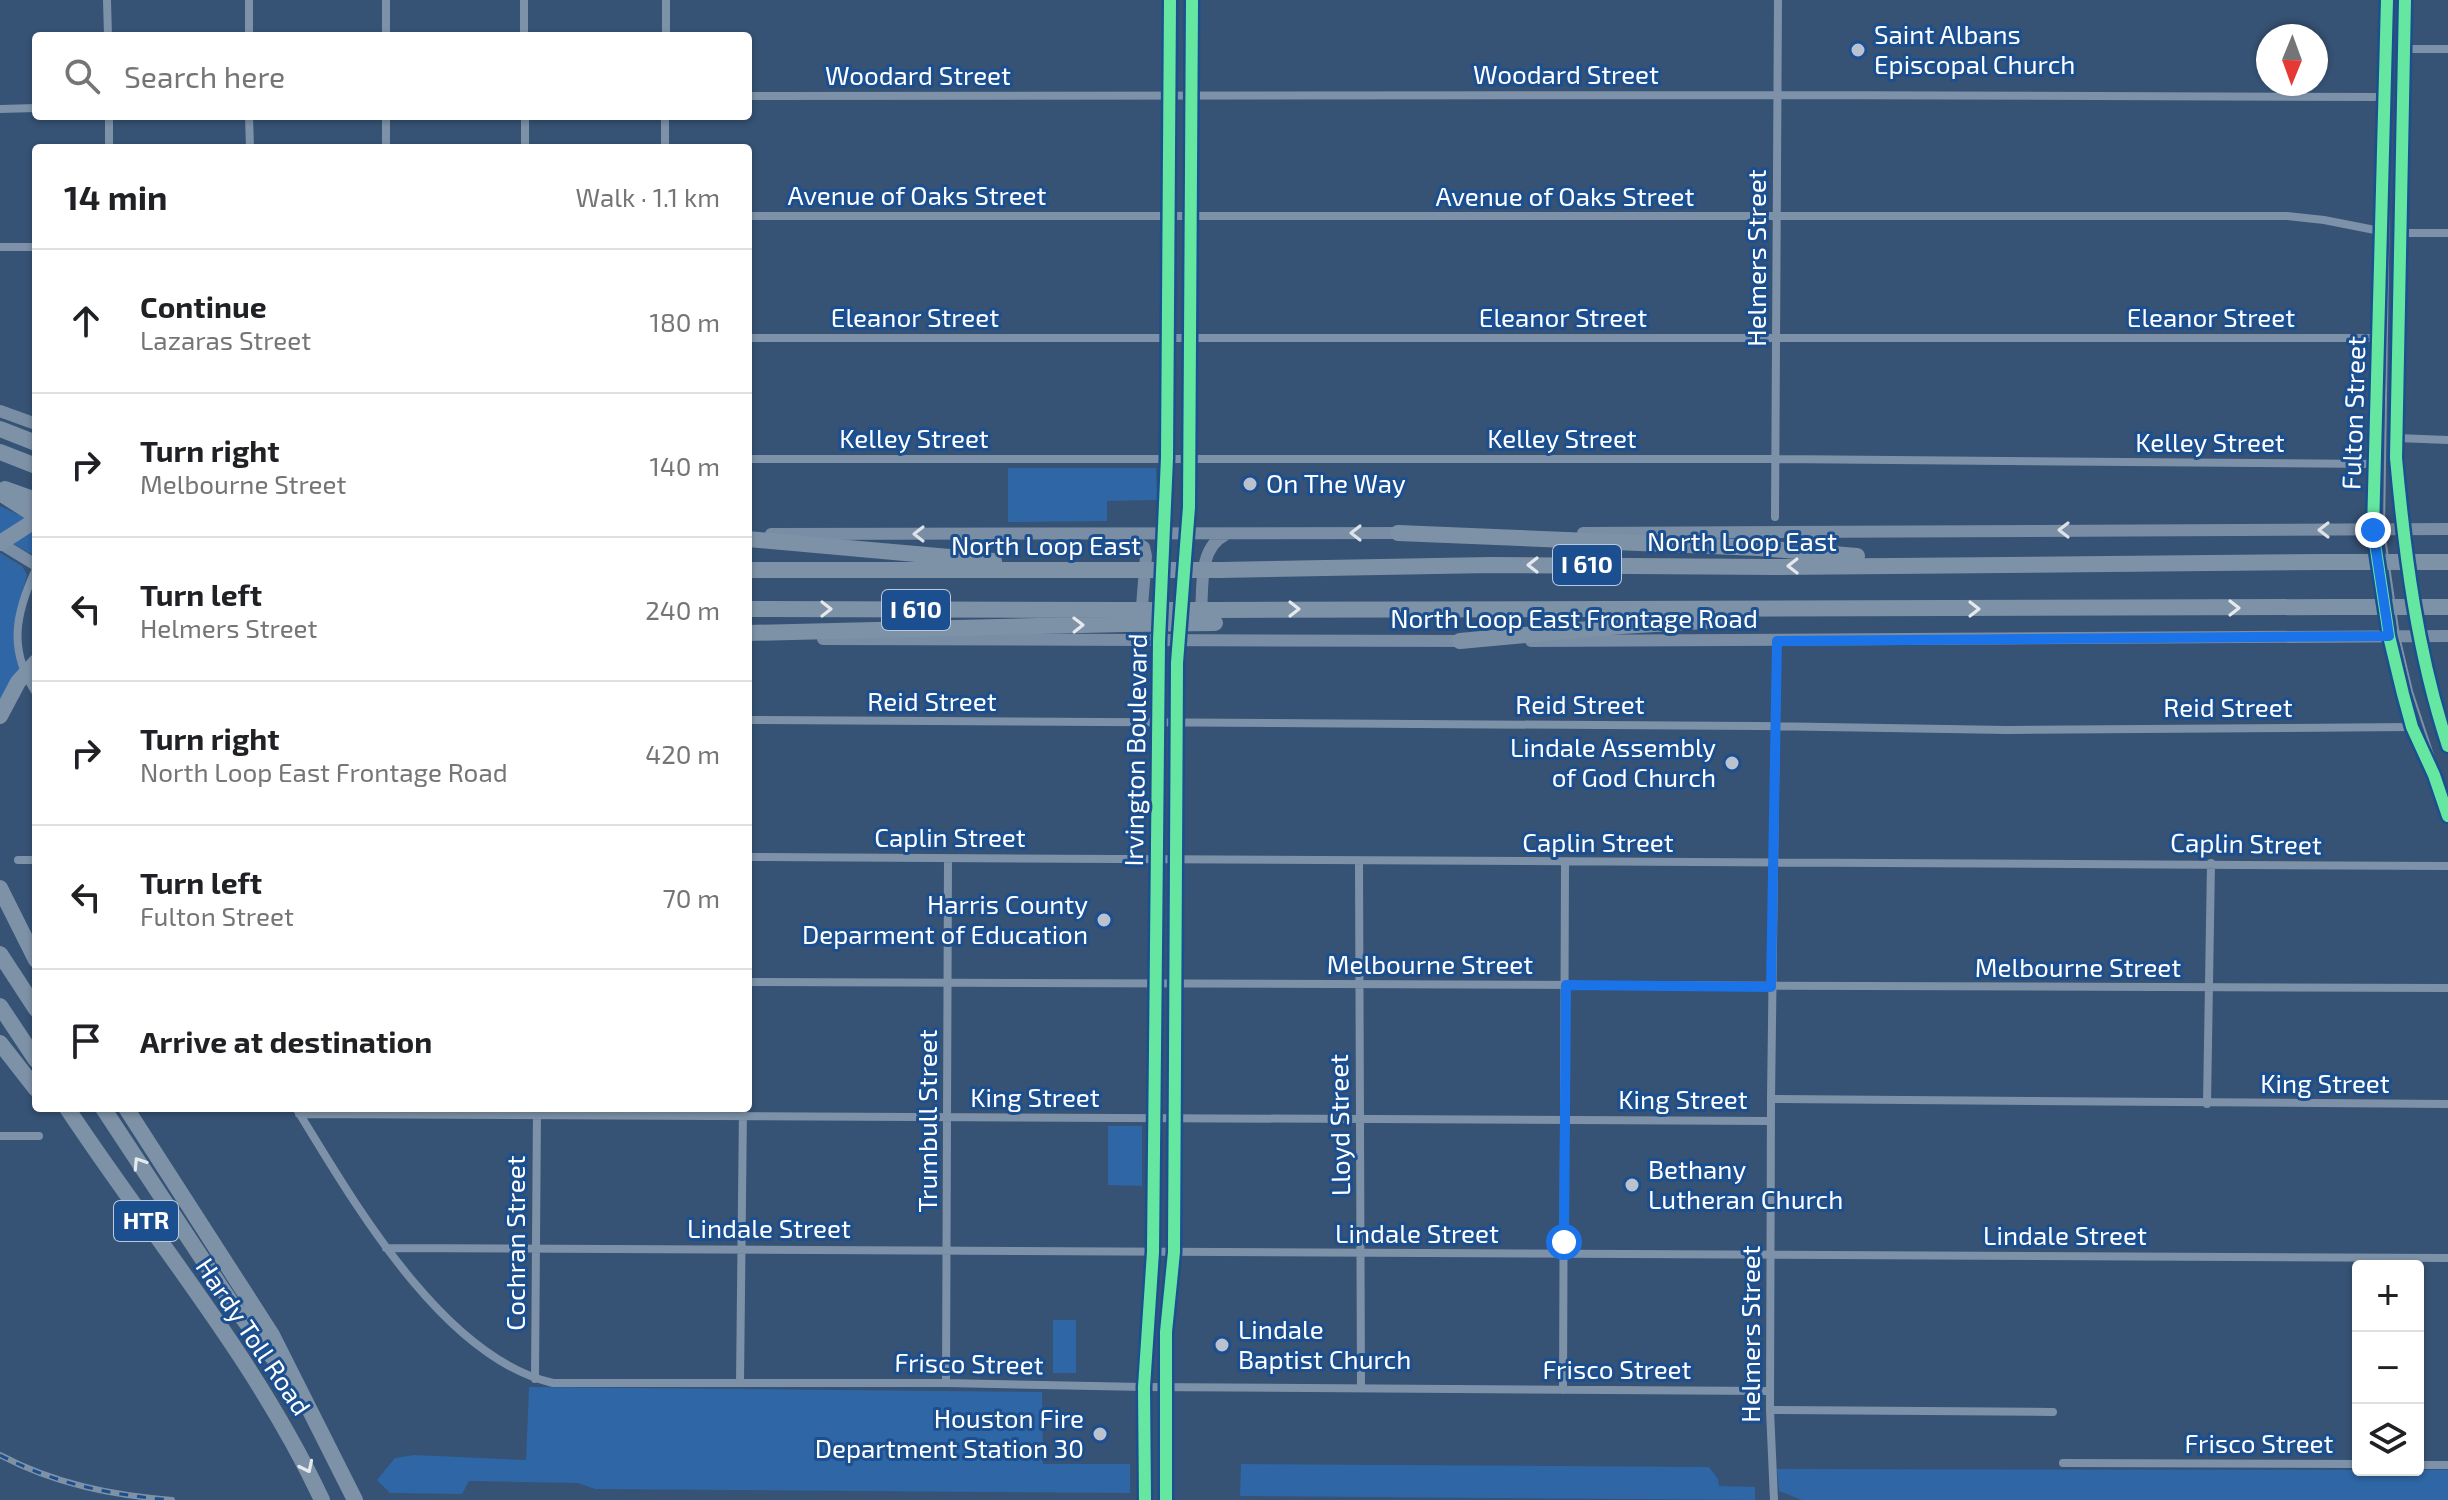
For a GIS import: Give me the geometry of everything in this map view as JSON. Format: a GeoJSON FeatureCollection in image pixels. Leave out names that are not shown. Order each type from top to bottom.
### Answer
{"type":"FeatureCollection","features":[{"type":"Feature","properties":{"kind":"highway"},"geometry":{"type":"LineString","coordinates":[[0,429],[32,441]]}},
{"type":"Feature","properties":{"kind":"highway"},"geometry":{"type":"LineString","coordinates":[[0,452],[32,464]]}},
{"type":"Feature","properties":{"kind":"highway"},"geometry":{"type":"LineString","coordinates":[[0,487],[32,499]]}},
{"type":"Feature","properties":{"kind":"highway"},"geometry":{"type":"LineString","coordinates":[[0,493],[32,515]]}},
{"type":"Feature","properties":{"kind":"highway"},"geometry":{"type":"LineString","coordinates":[[0,543],[32,521]]}},
{"type":"Feature","properties":{"kind":"highway"},"geometry":{"type":"LineString","coordinates":[[1398,533],[1759,548],[1955,564]]}},
{"type":"Feature","properties":{"kind":"highway"},"geometry":{"type":"LineString","coordinates":[[752,537],[1103,570]]}},
{"type":"Feature","properties":{"kind":"highway","name":"North Loop East"},"geometry":{"type":"LineString","coordinates":[[752,570],[2448,562]]}},
{"type":"Feature","properties":{"kind":"highway","name":"I 610"},"geometry":{"type":"LineString","coordinates":[[752,609],[1126,617],[1216,616],[1255,609],[2448,607]]}},
{"type":"Feature","properties":{"kind":"highway"},"geometry":{"type":"LineString","coordinates":[[1460,641],[1622,626],[1930,609]]}},
{"type":"Feature","properties":{"kind":"highway"},"geometry":{"type":"LineString","coordinates":[[752,636],[1126,617]]}},
{"type":"Feature","properties":{"kind":"highway"},"geometry":{"type":"LineString","coordinates":[[0,716],[18,682],[32,666]]}},
{"type":"Feature","properties":{"kind":"highway"},"geometry":{"type":"LineString","coordinates":[[0,888],[32,954]]}},
{"type":"Feature","properties":{"kind":"highway"},"geometry":{"type":"LineString","coordinates":[[0,912],[32,956]]}},
{"type":"Feature","properties":{"kind":"highway"},"geometry":{"type":"LineString","coordinates":[[0,954],[32,1003]]}},
{"type":"Feature","properties":{"kind":"highway"},"geometry":{"type":"LineString","coordinates":[[0,1006],[32,1054]]}},
{"type":"Feature","properties":{"kind":"highway"},"geometry":{"type":"LineString","coordinates":[[0,1043],[32,1084]]}},
{"type":"Feature","properties":{"kind":"highway"},"geometry":{"type":"LineString","coordinates":[[61,1112],[80,1128]]}},
{"type":"Feature","properties":{"kind":"highway"},"geometry":{"type":"LineString","coordinates":[[70,1112],[80,1128]]}},
{"type":"Feature","properties":{"kind":"highway"},"geometry":{"type":"LineString","coordinates":[[106,1112],[232,1304],[298,1389]]}},
{"type":"Feature","properties":{"kind":"highway"},"geometry":{"type":"LineString","coordinates":[[129,1112],[272,1335],[298,1389]]}},
{"type":"Feature","properties":{"kind":"highway","name":"Hardy Toll Road"},"geometry":{"type":"LineString","coordinates":[[80,1128],[261,1387],[302,1457],[322,1500]]}},
{"type":"Feature","properties":{"kind":"highway","name":"Hardy Toll Road"},"geometry":{"type":"LineString","coordinates":[[298,1389],[355,1500]]}},
{"type":"Feature","properties":{"kind":"main road","name":"Irvington Boulevard"},"geometry":{"type":"LineString","coordinates":[[1145,1500],[1144,1387],[1153,1252],[1157,723],[1167,458],[1170,0]]}},
{"type":"Feature","properties":{"kind":"main road","name":"Irvington Boulevard"},"geometry":{"type":"LineString","coordinates":[[1166,1500],[1166,1332],[1174,1252],[1174,859],[1179,642],[1189,458],[1192,0]]}},
{"type":"Feature","properties":{"kind":"main road","name":"Fulton Street"},"geometry":{"type":"LineString","coordinates":[[2387,0],[2373,530],[2389,636],[2412,727],[2448,816]]}},
{"type":"Feature","properties":{"kind":"main road","name":"Fulton Street"},"geometry":{"type":"LineString","coordinates":[[2405,0],[2397,438],[2402,529],[2418,636],[2429,686],[2448,746]]}},
{"type":"Feature","properties":{"kind":"main road"},"geometry":{"type":"LineString","coordinates":[[0,411],[32,423]]}},
{"type":"Feature","properties":{"kind":"main road"},"geometry":{"type":"LineString","coordinates":[[752,537],[2448,529]]}},
{"type":"Feature","properties":{"kind":"main road"},"geometry":{"type":"LineString","coordinates":[[1214,642],[1201,628],[1206,555],[1215,540],[1228,533]]}},
{"type":"Feature","properties":{"kind":"main road"},"geometry":{"type":"LineString","coordinates":[[1112,640],[1129,635],[1138,629],[1141,621],[1144,547],[1121,534]]}},
{"type":"Feature","properties":{"kind":"main road"},"geometry":{"type":"LineString","coordinates":[[0,543],[32,564]]}},
{"type":"Feature","properties":{"kind":"main road","name":"North Loop East Frontage Road"},"geometry":{"type":"LineString","coordinates":[[752,636],[1214,642],[2448,636]]}},
{"type":"Feature","properties":{"kind":"main road"},"geometry":{"type":"LineString","coordinates":[[1145,1431],[1166,1431]]}},
{"type":"Feature","properties":{"kind":"street"},"geometry":{"type":"LineString","coordinates":[[107,0],[108,32]]}},
{"type":"Feature","properties":{"kind":"street"},"geometry":{"type":"LineString","coordinates":[[249,0],[249,32]]}},
{"type":"Feature","properties":{"kind":"street"},"geometry":{"type":"LineString","coordinates":[[386,0],[386,32]]}},
{"type":"Feature","properties":{"kind":"street"},"geometry":{"type":"LineString","coordinates":[[524,0],[524,32]]}},
{"type":"Feature","properties":{"kind":"street"},"geometry":{"type":"LineString","coordinates":[[666,0],[666,32]]}},
{"type":"Feature","properties":{"kind":"street","name":"Helmers Street"},"geometry":{"type":"LineString","coordinates":[[1775,517],[1778,0]]}},
{"type":"Feature","properties":{"kind":"street"},"geometry":{"type":"LineString","coordinates":[[2405,49],[2448,49]]}},
{"type":"Feature","properties":{"kind":"street","name":"Woodard Street"},"geometry":{"type":"LineString","coordinates":[[752,96],[2384,97]]}},
{"type":"Feature","properties":{"kind":"street"},"geometry":{"type":"LineString","coordinates":[[0,109],[32,108]]}},
{"type":"Feature","properties":{"kind":"street"},"geometry":{"type":"LineString","coordinates":[[109,120],[109,144]]}},
{"type":"Feature","properties":{"kind":"street"},"geometry":{"type":"LineString","coordinates":[[249,120],[250,144]]}},
{"type":"Feature","properties":{"kind":"street"},"geometry":{"type":"LineString","coordinates":[[386,120],[386,144]]}},
{"type":"Feature","properties":{"kind":"street"},"geometry":{"type":"LineString","coordinates":[[525,120],[525,144]]}},
{"type":"Feature","properties":{"kind":"street"},"geometry":{"type":"LineString","coordinates":[[665,120],[665,144]]}},
{"type":"Feature","properties":{"kind":"street","name":"Avenue of Oaks Street"},"geometry":{"type":"LineString","coordinates":[[752,216],[2287,216],[2380,231]]}},
{"type":"Feature","properties":{"kind":"street"},"geometry":{"type":"LineString","coordinates":[[2402,233],[2448,233]]}},
{"type":"Feature","properties":{"kind":"street"},"geometry":{"type":"LineString","coordinates":[[0,247],[32,247]]}},
{"type":"Feature","properties":{"kind":"street","name":"Eleanor Street"},"geometry":{"type":"LineString","coordinates":[[752,338],[2379,338]]}},
{"type":"Feature","properties":{"kind":"street"},"geometry":{"type":"LineString","coordinates":[[2397,438],[2448,440]]}},
{"type":"Feature","properties":{"kind":"street","name":"Kelley Street"},"geometry":{"type":"LineString","coordinates":[[752,459],[1776,459],[2376,464]]}},
{"type":"Feature","properties":{"kind":"street"},"geometry":{"type":"LineString","coordinates":[[32,578],[22,604],[17,645],[21,668],[32,686]]}},
{"type":"Feature","properties":{"kind":"street","name":"Helmers Street"},"geometry":{"type":"LineString","coordinates":[[1774,1500],[1770,1410],[1771,987],[1777,641]]}},
{"type":"Feature","properties":{"kind":"street","name":"Reid Street"},"geometry":{"type":"LineString","coordinates":[[752,720],[2007,730],[2412,727]]}},
{"type":"Feature","properties":{"kind":"street","name":"Caplin Street"},"geometry":{"type":"LineString","coordinates":[[752,857],[2448,866]]}},
{"type":"Feature","properties":{"kind":"street","name":"Trumbull Street"},"geometry":{"type":"LineString","coordinates":[[946,1383],[948,859]]}},
{"type":"Feature","properties":{"kind":"street"},"geometry":{"type":"LineString","coordinates":[[18,860],[32,860]]}},
{"type":"Feature","properties":{"kind":"street","name":"Lloyd Street"},"geometry":{"type":"LineString","coordinates":[[1359,861],[1361,1388]]}},
{"type":"Feature","properties":{"kind":"street"},"geometry":{"type":"LineString","coordinates":[[1563,1390],[1565,863]]}},
{"type":"Feature","properties":{"kind":"street"},"geometry":{"type":"LineString","coordinates":[[2207,1104],[2211,863]]}},
{"type":"Feature","properties":{"kind":"street","name":"Melbourne Street"},"geometry":{"type":"LineString","coordinates":[[752,982],[2448,988]]}},
{"type":"Feature","properties":{"kind":"street","name":"King Street"},"geometry":{"type":"LineString","coordinates":[[1771,1099],[2448,1104]]}},
{"type":"Feature","properties":{"kind":"street","name":"Frisco Street"},"geometry":{"type":"LineString","coordinates":[[299,1112],[386,1248],[410,1279],[496,1359],[535,1379],[572,1384],[946,1383],[1770,1391]]}},
{"type":"Feature","properties":{"kind":"street","name":"Cochran Street"},"geometry":{"type":"LineString","coordinates":[[535,1379],[537,1112]]}},
{"type":"Feature","properties":{"kind":"street"},"geometry":{"type":"LineString","coordinates":[[740,1383],[743,1112]]}},
{"type":"Feature","properties":{"kind":"street","name":"King Street"},"geometry":{"type":"LineString","coordinates":[[743,1112],[946,1118],[1771,1121]]}},
{"type":"Feature","properties":{"kind":"street"},"geometry":{"type":"LineString","coordinates":[[0,1136],[39,1136]]}},
{"type":"Feature","properties":{"kind":"street","name":"Lindale Street"},"geometry":{"type":"LineString","coordinates":[[386,1248],[2448,1258]]}},
{"type":"Feature","properties":{"kind":"street"},"geometry":{"type":"LineString","coordinates":[[1770,1410],[2053,1412]]}},
{"type":"Feature","properties":{"kind":"street","name":"Frisco Street"},"geometry":{"type":"LineString","coordinates":[[2063,1463],[2352,1464]]}},
{"type":"Feature","properties":{"kind":"street"},"geometry":{"type":"LineString","coordinates":[[2424,1465],[2448,1465]]}},
{"type":"Feature","properties":{"kind":"shaded area"},"geometry":{"type":"Polygon","coordinates":[[[1008,468],[1156,468],[1157,500],[1107,501],[1107,521],[1008,522],[1008,468]]]}},
{"type":"Feature","properties":{"kind":"shaded area"},"geometry":{"type":"Polygon","coordinates":[[[0,506],[32,521],[32,555],[0,536],[0,506]]]}},
{"type":"Feature","properties":{"kind":"shaded area"},"geometry":{"type":"Polygon","coordinates":[[[0,553],[22,566],[27,575],[16,625],[21,675],[0,709],[0,553]]]}},
{"type":"Feature","properties":{"kind":"shaded area"},"geometry":{"type":"Polygon","coordinates":[[[1108,1126],[1142,1126],[1142,1186],[1108,1185],[1108,1126]]]}},
{"type":"Feature","properties":{"kind":"shaded area"},"geometry":{"type":"Polygon","coordinates":[[[1053,1320],[1076,1320],[1076,1373],[1053,1373],[1053,1320]]]}},
{"type":"Feature","properties":{"kind":"shaded area"},"geometry":{"type":"Polygon","coordinates":[[[529,1387],[1042,1392],[1043,1464],[1130,1464],[1130,1493],[595,1489],[578,1483],[469,1481],[462,1494],[390,1493],[377,1480],[395,1458],[414,1455],[526,1460],[529,1387]]]}},
{"type":"Feature","properties":{"kind":"shaded area"},"geometry":{"type":"Polygon","coordinates":[[[1241,1464],[1709,1467],[1719,1486],[1755,1487],[1755,1500],[1240,1496],[1241,1464]]]}},
{"type":"Feature","properties":{"kind":"shaded area"},"geometry":{"type":"Polygon","coordinates":[[[1777,1469],[2352,1470],[2352,1476],[2424,1476],[2424,1470],[2448,1470],[2448,1500],[1802,1500],[1779,1491],[1777,1469]]]}},
{"type":"Feature","properties":{"kind":"tram line"},"geometry":{"type":"LineString","coordinates":[[2392,0],[2384,530],[2399,636],[2412,691],[2448,800]]}},
{"type":"Feature","properties":{"kind":"railway"},"geometry":{"type":"LineString","coordinates":[[0,1455],[63,1481],[127,1495],[172,1500]]}},
{"type":"Feature","properties":{"kind":"cycle path"},"geometry":{"type":"LineString","coordinates":[[1145,1500],[1144,1387],[1153,1252],[1159,641],[1167,458],[1170,0]]}},
{"type":"Feature","properties":{"kind":"cycle path"},"geometry":{"type":"LineString","coordinates":[[1166,1500],[1166,1332],[1174,1252],[1177,663],[1189,507],[1192,0]]}},
{"type":"Feature","properties":{"kind":"cycle path"},"geometry":{"type":"LineString","coordinates":[[2387,0],[2373,530],[2389,636],[2403,694],[2412,727],[2448,816]]}},
{"type":"Feature","properties":{"kind":"cycle path"},"geometry":{"type":"LineString","coordinates":[[2405,0],[2396,458],[2420,639],[2448,746]]}},
{"type":"Feature","properties":{"kind":"place","name":"Saint Albans Episcopal Church"},"geometry":{"type":"Point","coordinates":[1858,50]}},
{"type":"Feature","properties":{"kind":"place","name":"On The Way"},"geometry":{"type":"Point","coordinates":[1250,484]}},
{"type":"Feature","properties":{"kind":"place","name":"Lindale Assembly of God Church"},"geometry":{"type":"Point","coordinates":[1732,763]}},
{"type":"Feature","properties":{"kind":"place","name":"Harris County Deparment of Education"},"geometry":{"type":"Point","coordinates":[1104,920]}},
{"type":"Feature","properties":{"kind":"place","name":"Bethany Lutheran Church"},"geometry":{"type":"Point","coordinates":[1632,1185]}},
{"type":"Feature","properties":{"kind":"place","name":"Lindale Baptist Church"},"geometry":{"type":"Point","coordinates":[1222,1345]}},
{"type":"Feature","properties":{"kind":"place","name":"Houston Fire Department Station 30"},"geometry":{"type":"Point","coordinates":[1100,1434]}},
{"type":"Feature","properties":{"kind":"route"},"geometry":{"type":"LineString","coordinates":[[1564,1242],[1566,985],[1771,987],[1777,641],[2389,636],[2373,530]]}}]}
